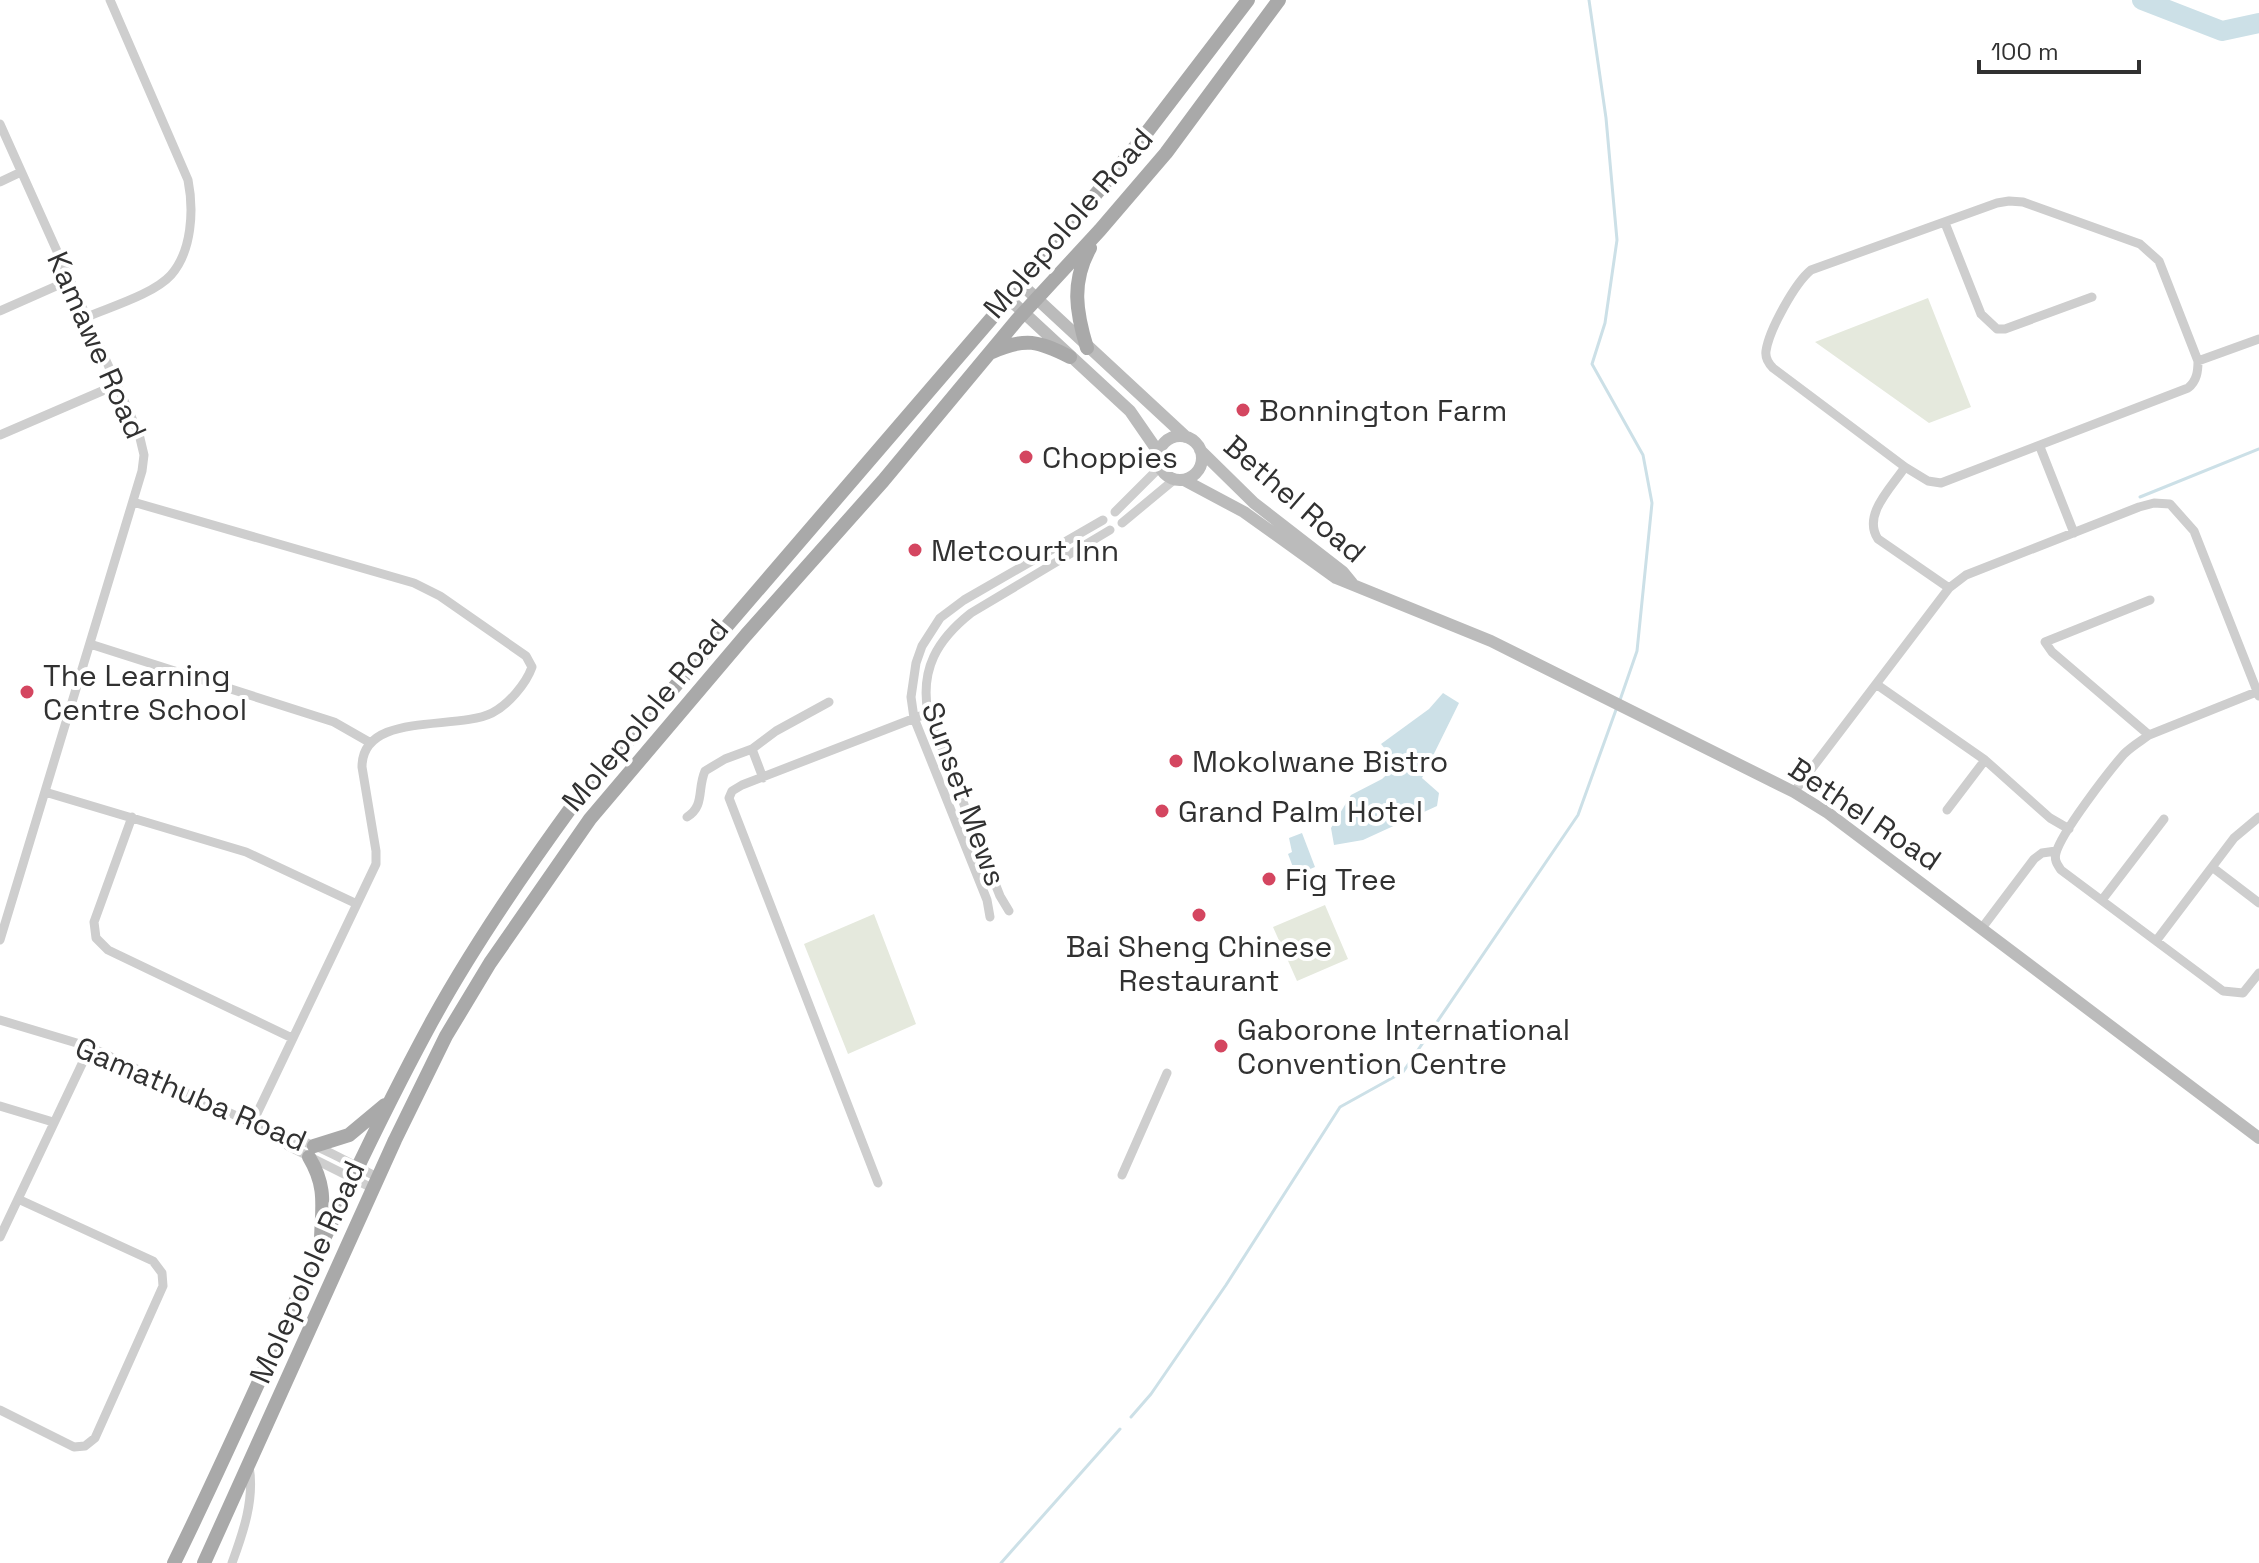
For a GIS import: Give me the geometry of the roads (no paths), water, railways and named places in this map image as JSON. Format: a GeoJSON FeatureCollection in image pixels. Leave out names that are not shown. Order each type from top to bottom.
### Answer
{"type":"FeatureCollection","features":[{"type":"Feature","properties":{"kind":"main road","name":"Molepolole Road"},"geometry":{"type":"LineString","coordinates":[[174,1563],[391,1100],[476,945],[573,805],[1009,299],[1141,140],[1248,0]]}},
{"type":"Feature","properties":{"kind":"main road","name":"Molepolole Road"},"geometry":{"type":"LineString","coordinates":[[204,1563],[446,1036],[490,963],[590,819],[746,635],[883,481],[988,354],[1166,153],[1279,0]]}},
{"type":"Feature","properties":{"kind":"main road"},"geometry":{"type":"LineString","coordinates":[[1092,353],[1077,313],[1075,295],[1079,274],[1100,230]]}},
{"type":"Feature","properties":{"kind":"main road"},"geometry":{"type":"LineString","coordinates":[[988,354],[1011,344],[1035,342],[1070,357]]}},
{"type":"Feature","properties":{"kind":"main road"},"geometry":{"type":"LineString","coordinates":[[321,1244],[323,1190],[312,1152],[349,1135],[391,1100]]}},
{"type":"Feature","properties":{"kind":"street"},"geometry":{"type":"LineString","coordinates":[[87,317],[155,287],[171,275],[190,231],[192,201],[188,180],[110,0]]}},
{"type":"Feature","properties":{"kind":"street","name":"Kamawe Road"},"geometry":{"type":"LineString","coordinates":[[0,124],[139,434],[144,455],[133,502],[0,940]]}},
{"type":"Feature","properties":{"kind":"street"},"geometry":{"type":"LineString","coordinates":[[0,182],[21,172]]}},
{"type":"Feature","properties":{"kind":"street"},"geometry":{"type":"LineString","coordinates":[[2023,202],[2140,244],[2159,261],[2198,361],[2193,384],[2040,447],[1941,483],[1928,481],[1905,467],[1773,368],[1767,362],[1766,349],[1794,287],[1811,270],[1945,223],[1997,203],[2023,202]]}},
{"type":"Feature","properties":{"kind":"street"},"geometry":{"type":"LineString","coordinates":[[1945,223],[1981,314],[1997,329],[2005,329],[2092,297]]}},
{"type":"Feature","properties":{"kind":"street"},"geometry":{"type":"LineString","coordinates":[[0,311],[70,280]]}},
{"type":"Feature","properties":{"kind":"street","name":"Bethel Road"},"geometry":{"type":"LineString","coordinates":[[1021,284],[1186,437]]}},
{"type":"Feature","properties":{"kind":"street"},"geometry":{"type":"LineString","coordinates":[[1009,299],[1130,411],[1169,477],[1180,479]]}},
{"type":"Feature","properties":{"kind":"street"},"geometry":{"type":"LineString","coordinates":[[2198,361],[2259,339]]}},
{"type":"Feature","properties":{"kind":"street"},"geometry":{"type":"LineString","coordinates":[[1086,371],[1092,353]]}},
{"type":"Feature","properties":{"kind":"street"},"geometry":{"type":"LineString","coordinates":[[0,435],[116,385]]}},
{"type":"Feature","properties":{"kind":"street"},"geometry":{"type":"LineString","coordinates":[[1130,411],[1142,397]]}},
{"type":"Feature","properties":{"kind":"street"},"geometry":{"type":"LineString","coordinates":[[1115,512],[1160,460],[1162,447],[1173,438],[1186,437],[1200,450],[1199,469],[1180,479],[1122,523]]}},
{"type":"Feature","properties":{"kind":"street"},"geometry":{"type":"LineString","coordinates":[[2040,447],[2074,533]]}},
{"type":"Feature","properties":{"kind":"street","name":"Bethel Road"},"geometry":{"type":"LineString","coordinates":[[1200,450],[1254,503],[1343,572],[1354,586]]}},
{"type":"Feature","properties":{"kind":"street"},"geometry":{"type":"LineString","coordinates":[[1905,467],[1872,516],[1872,530],[1878,539],[1949,588]]}},
{"type":"Feature","properties":{"kind":"street","name":"Bethel Road"},"geometry":{"type":"LineString","coordinates":[[1180,479],[1244,512],[1326,571],[1354,586],[1491,641],[1794,792],[1839,821],[2259,1138]]}},
{"type":"Feature","properties":{"kind":"street"},"geometry":{"type":"LineString","coordinates":[[133,502],[414,583],[440,596],[526,656],[532,667],[527,680],[491,714],[386,732],[369,742],[362,754],[362,767],[376,864],[252,1124]]}},
{"type":"Feature","properties":{"kind":"street"},"geometry":{"type":"LineString","coordinates":[[1794,792],[1949,588],[1966,575],[2139,507],[2154,503],[2170,504],[2194,531],[2258,693],[2149,735],[2124,755],[2069,829],[2056,851],[2055,861],[2061,870],[2223,991],[2243,993],[2259,973]]}},
{"type":"Feature","properties":{"kind":"street"},"geometry":{"type":"LineString","coordinates":[[990,917],[987,900],[914,718],[911,697],[916,663],[922,646],[940,618],[964,600],[1103,520]]}},
{"type":"Feature","properties":{"kind":"street","name":"Sunset Mews"},"geometry":{"type":"LineString","coordinates":[[1009,911],[1000,896],[928,713],[925,694],[932,658],[953,627],[971,613],[1110,530]]}},
{"type":"Feature","properties":{"kind":"street"},"geometry":{"type":"LineString","coordinates":[[2149,735],[2052,652],[2045,642],[2150,600]]}},
{"type":"Feature","properties":{"kind":"street"},"geometry":{"type":"LineString","coordinates":[[90,644],[334,722],[369,742]]}},
{"type":"Feature","properties":{"kind":"street"},"geometry":{"type":"LineString","coordinates":[[1876,684],[1985,760],[2050,818],[2069,829]]}},
{"type":"Feature","properties":{"kind":"street"},"geometry":{"type":"LineString","coordinates":[[687,817],[700,806],[700,787],[705,771],[752,749],[776,731],[829,702]]}},
{"type":"Feature","properties":{"kind":"street"},"geometry":{"type":"LineString","coordinates":[[878,1183],[729,798],[732,791],[928,713]]}},
{"type":"Feature","properties":{"kind":"street"},"geometry":{"type":"LineString","coordinates":[[752,749],[763,778]]}},
{"type":"Feature","properties":{"kind":"street"},"geometry":{"type":"LineString","coordinates":[[1947,810],[1985,760]]}},
{"type":"Feature","properties":{"kind":"street"},"geometry":{"type":"LineString","coordinates":[[45,792],[246,852],[357,904]]}},
{"type":"Feature","properties":{"kind":"street"},"geometry":{"type":"LineString","coordinates":[[132,817],[94,922],[96,938],[108,950],[292,1038]]}},
{"type":"Feature","properties":{"kind":"street"},"geometry":{"type":"LineString","coordinates":[[2156,941],[2234,838],[2259,817]]}},
{"type":"Feature","properties":{"kind":"street"},"geometry":{"type":"LineString","coordinates":[[2102,900],[2164,819]]}},
{"type":"Feature","properties":{"kind":"street"},"geometry":{"type":"LineString","coordinates":[[1982,928],[2034,859],[2042,853],[2056,851]]}},
{"type":"Feature","properties":{"kind":"street"},"geometry":{"type":"LineString","coordinates":[[2212,867],[2259,903]]}},
{"type":"Feature","properties":{"kind":"street","name":"Gamathuba Road"},"geometry":{"type":"LineString","coordinates":[[0,1020],[90,1047],[277,1135],[288,1146],[312,1152],[376,1184]]}},
{"type":"Feature","properties":{"kind":"street"},"geometry":{"type":"LineString","coordinates":[[1,1233],[90,1047]]}},
{"type":"Feature","properties":{"kind":"street"},"geometry":{"type":"LineString","coordinates":[[1122,1175],[1167,1073]]}},
{"type":"Feature","properties":{"kind":"street"},"geometry":{"type":"LineString","coordinates":[[0,1106],[53,1122]]}},
{"type":"Feature","properties":{"kind":"street"},"geometry":{"type":"LineString","coordinates":[[0,1410],[74,1447],[85,1446],[95,1438],[163,1286],[162,1273],[153,1261],[18,1199]]}},
{"type":"Feature","properties":{"kind":"street"},"geometry":{"type":"LineString","coordinates":[[232,1563],[243,1534],[249,1504],[249,1466]]}},
{"type":"Feature","properties":{"kind":"waterway"},"geometry":{"type":"LineString","coordinates":[[1589,0],[1606,118],[1617,240],[1605,323],[1592,364],[1643,455],[1652,503],[1637,651],[1620,700]]}},
{"type":"Feature","properties":{"kind":"waterway"},"geometry":{"type":"LineString","coordinates":[[2142,0],[2222,31],[2259,23]]}},
{"type":"Feature","properties":{"kind":"waterway"},"geometry":{"type":"LineString","coordinates":[[2140,497],[2259,449]]}},
{"type":"Feature","properties":{"kind":"waterway"},"geometry":{"type":"LineString","coordinates":[[1131,1417],[1151,1394],[1226,1285],[1340,1107],[1403,1072],[1578,815],[1617,707]]}},
{"type":"Feature","properties":{"kind":"waterway"},"geometry":{"type":"LineString","coordinates":[[1001,1563],[1120,1429]]}},
{"type":"Feature","properties":{"kind":"place","name":"Bonnington Farm"},"geometry":{"type":"Point","coordinates":[1243,410]}},
{"type":"Feature","properties":{"kind":"place","name":"Choppies"},"geometry":{"type":"Point","coordinates":[1026,457]}},
{"type":"Feature","properties":{"kind":"place","name":"Metcourt Inn"},"geometry":{"type":"Point","coordinates":[915,550]}},
{"type":"Feature","properties":{"kind":"place","name":"The Learning Centre School"},"geometry":{"type":"Point","coordinates":[27,692]}},
{"type":"Feature","properties":{"kind":"place","name":"Mokolwane Bistro"},"geometry":{"type":"Point","coordinates":[1176,761]}},
{"type":"Feature","properties":{"kind":"place","name":"Grand Palm Hotel"},"geometry":{"type":"Point","coordinates":[1162,811]}},
{"type":"Feature","properties":{"kind":"place","name":"Fig Tree"},"geometry":{"type":"Point","coordinates":[1269,879]}},
{"type":"Feature","properties":{"kind":"place","name":"Bai Sheng Chinese Restaurant"},"geometry":{"type":"Point","coordinates":[1199,915]}},
{"type":"Feature","properties":{"kind":"place","name":"Gaborone International Convention Centre"},"geometry":{"type":"Point","coordinates":[1221,1046]}}]}
